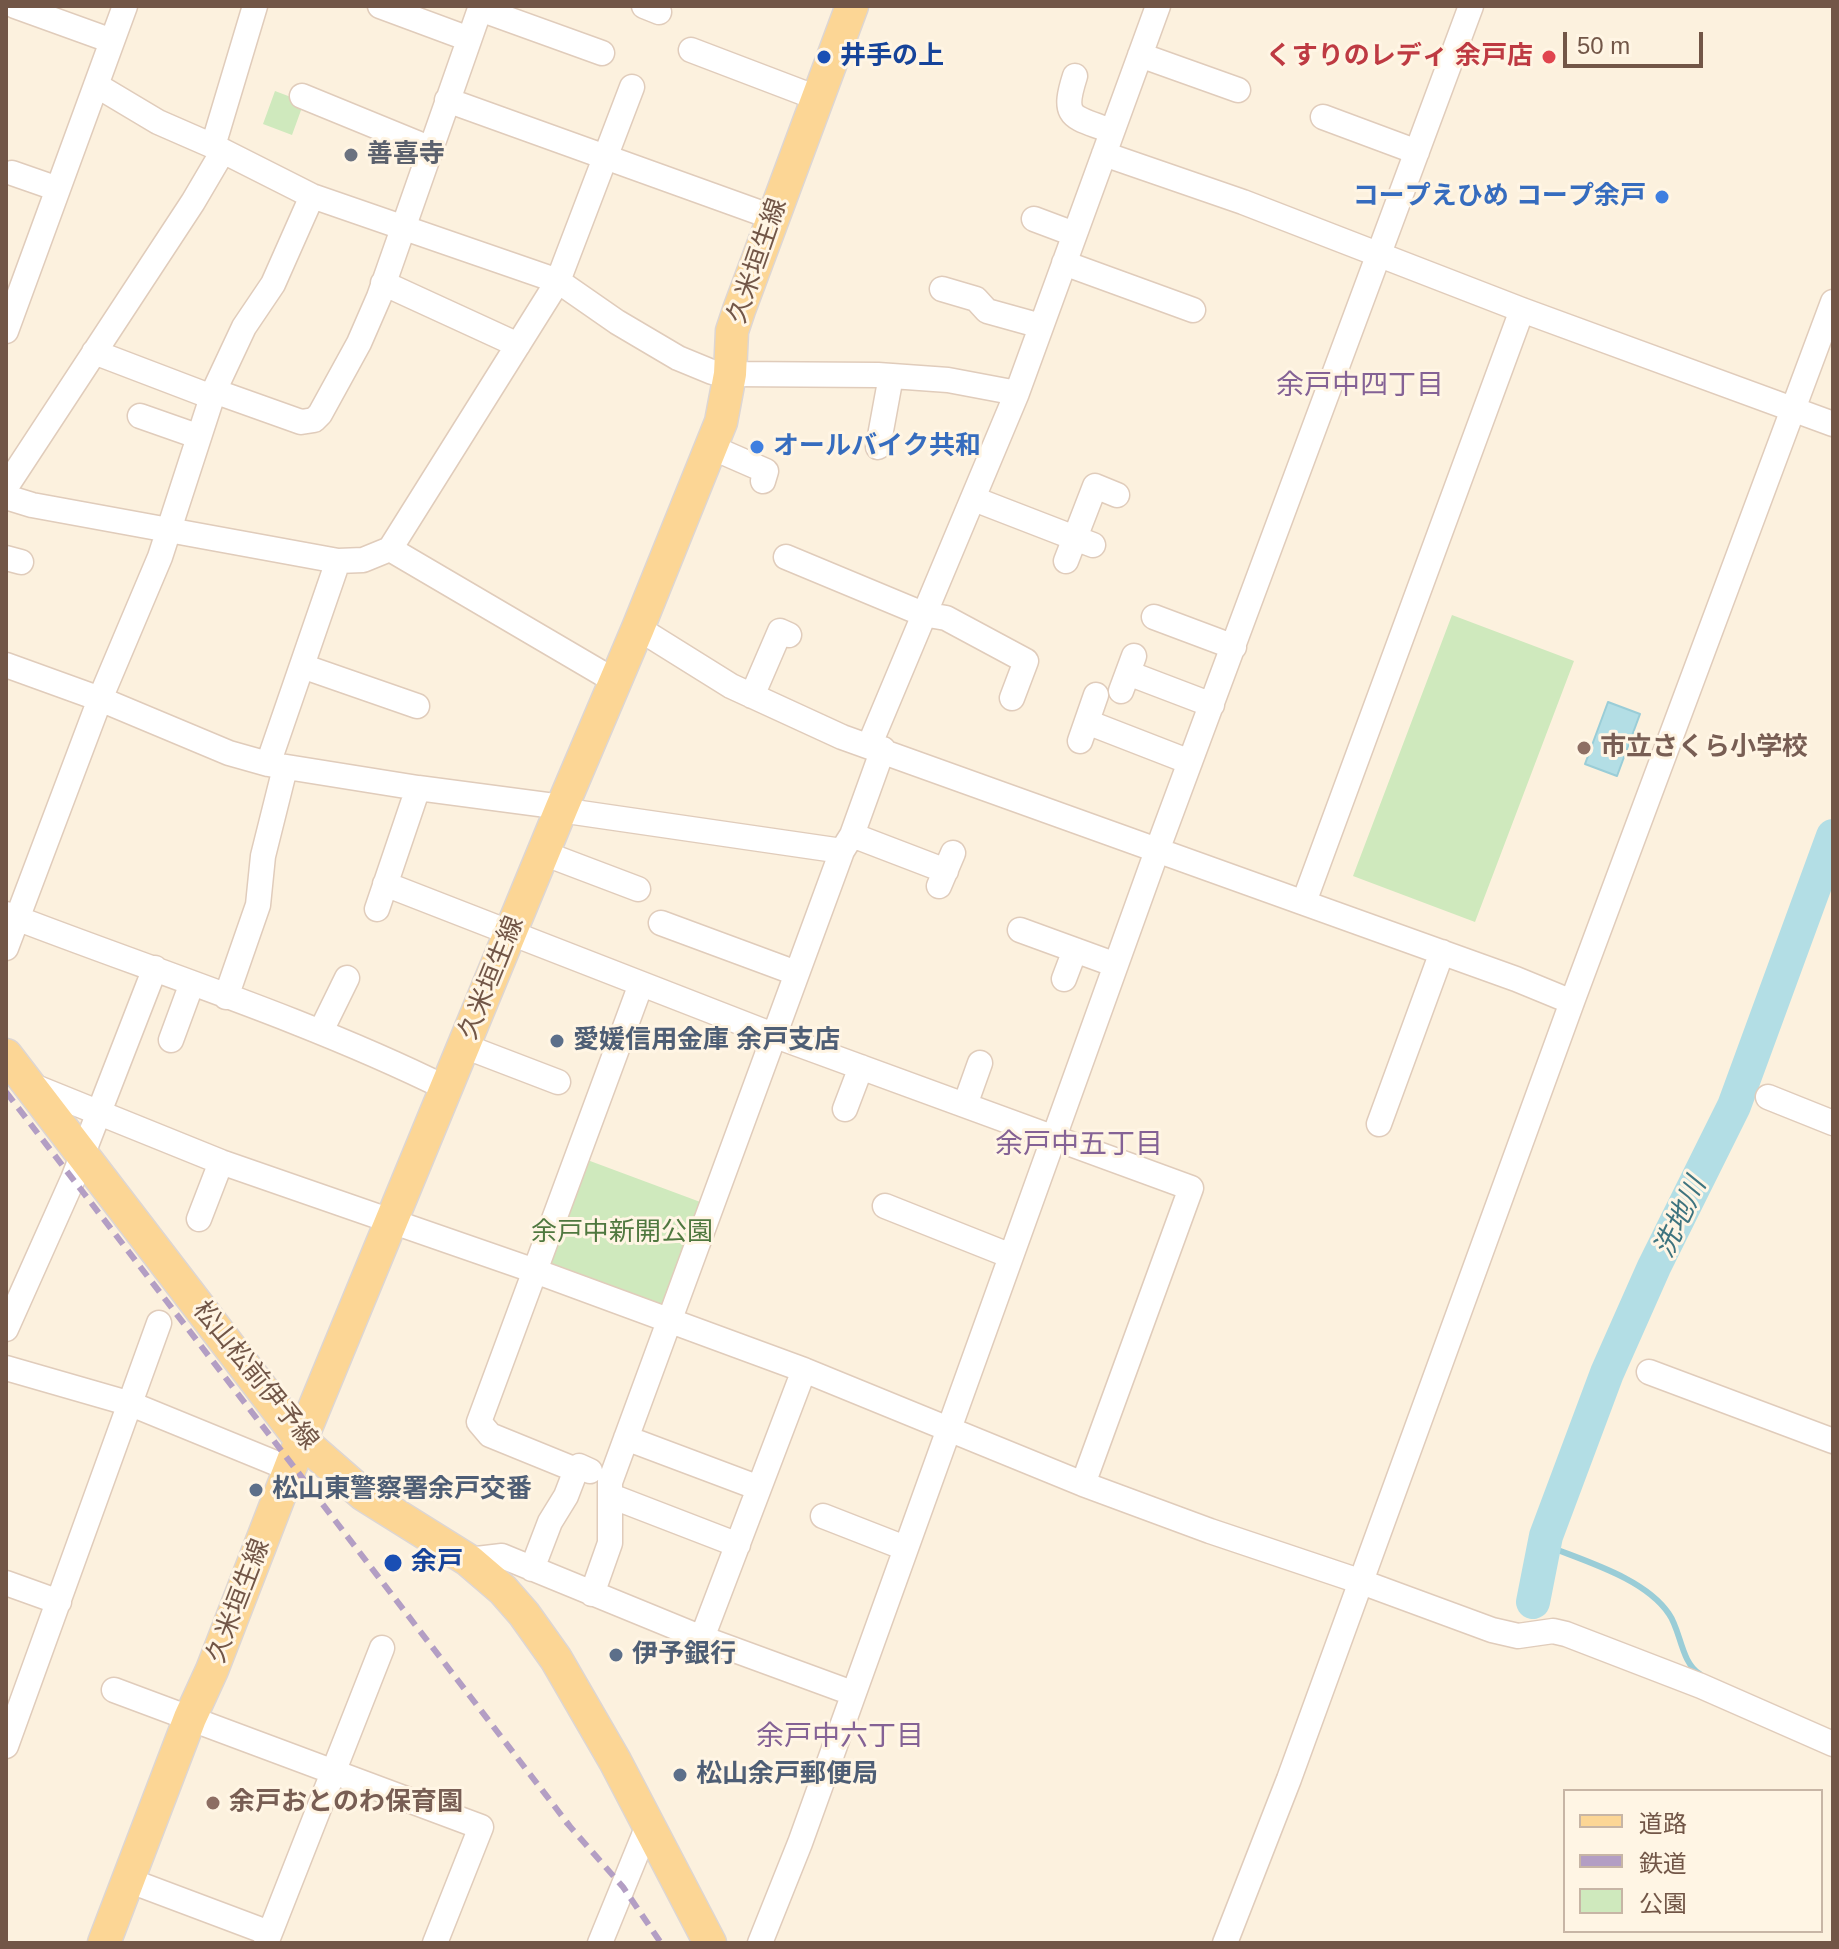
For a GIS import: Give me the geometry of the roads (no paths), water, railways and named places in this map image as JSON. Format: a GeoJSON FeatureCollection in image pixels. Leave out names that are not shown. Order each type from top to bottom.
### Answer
{"type":"FeatureCollection","features":[{"type":"Feature","properties":{"kind":"main road","name":"久米垣生線"},"geometry":{"type":"LineString","coordinates":[[104,1943],[296,1454],[721,422],[730,374],[732,331],[852,6]]}},
{"type":"Feature","properties":{"kind":"main road","name":"松山松前伊予線"},"geometry":{"type":"LineString","coordinates":[[6,1055],[296,1454],[468,1560],[503,1590],[556,1659],[649,1823],[710,1943]]}},
{"type":"Feature","properties":{"kind":"street"},"geometry":{"type":"LineString","coordinates":[[15,6],[112,41]]}},
{"type":"Feature","properties":{"kind":"street"},"geometry":{"type":"LineString","coordinates":[[6,331],[125,6]]}},
{"type":"Feature","properties":{"kind":"street"},"geometry":{"type":"LineString","coordinates":[[6,487],[193,202],[218,148],[255,6]]}},
{"type":"Feature","properties":{"kind":"street"},"geometry":{"type":"LineString","coordinates":[[592,1594],[610,1543],[611,1487],[626,1438],[796,973],[847,843],[923,614],[1017,393],[1158,6]]}},
{"type":"Feature","properties":{"kind":"street"},"geometry":{"type":"LineString","coordinates":[[760,1943],[800,1843],[1158,848],[1471,6]]}},
{"type":"Feature","properties":{"kind":"street"},"geometry":{"type":"LineString","coordinates":[[390,8],[469,39]]}},
{"type":"Feature","properties":{"kind":"street"},"geometry":{"type":"LineString","coordinates":[[94,352],[301,422],[314,420],[359,343],[481,8],[602,54]]}},
{"type":"Feature","properties":{"kind":"street"},"geometry":{"type":"LineString","coordinates":[[691,50],[817,98]]}},
{"type":"Feature","properties":{"kind":"street"},"geometry":{"type":"LineString","coordinates":[[1140,55],[1238,90]]}},
{"type":"Feature","properties":{"kind":"street"},"geometry":{"type":"LineString","coordinates":[[1075,76],[1067,99],[1072,113],[1108,142],[1243,202],[1522,310],[1833,424]]}},
{"type":"Feature","properties":{"kind":"street"},"geometry":{"type":"LineString","coordinates":[[96,85],[158,122],[218,148],[312,196],[558,281],[617,322],[678,358],[712,372],[891,376],[948,380],[1017,393]]}},
{"type":"Feature","properties":{"kind":"street"},"geometry":{"type":"LineString","coordinates":[[6,497],[32,505],[338,561],[363,560],[390,549],[558,281],[632,87]]}},
{"type":"Feature","properties":{"kind":"street"},"geometry":{"type":"LineString","coordinates":[[302,96],[429,148]]}},
{"type":"Feature","properties":{"kind":"street"},"geometry":{"type":"LineString","coordinates":[[447,100],[772,217]]}},
{"type":"Feature","properties":{"kind":"street"},"geometry":{"type":"LineString","coordinates":[[1323,117],[1417,152]]}},
{"type":"Feature","properties":{"kind":"street"},"geometry":{"type":"LineString","coordinates":[[12,173],[58,189]]}},
{"type":"Feature","properties":{"kind":"street"},"geometry":{"type":"LineString","coordinates":[[6,948],[12,916],[169,530],[213,394],[244,327],[273,284],[312,196]]}},
{"type":"Feature","properties":{"kind":"street"},"geometry":{"type":"LineString","coordinates":[[1034,219],[1074,234]]}},
{"type":"Feature","properties":{"kind":"street"},"geometry":{"type":"LineString","coordinates":[[1064,263],[1193,310]]}},
{"type":"Feature","properties":{"kind":"street"},"geometry":{"type":"LineString","coordinates":[[383,283],[518,345]]}},
{"type":"Feature","properties":{"kind":"street"},"geometry":{"type":"LineString","coordinates":[[942,289],[976,299],[987,311],[1041,326]]}},
{"type":"Feature","properties":{"kind":"street"},"geometry":{"type":"LineString","coordinates":[[1225,1943],[1833,302]]}},
{"type":"Feature","properties":{"kind":"street"},"geometry":{"type":"LineString","coordinates":[[1304,902],[1522,310]]}},
{"type":"Feature","properties":{"kind":"street"},"geometry":{"type":"LineString","coordinates":[[878,447],[891,376]]}},
{"type":"Feature","properties":{"kind":"street"},"geometry":{"type":"LineString","coordinates":[[140,416],[197,436]]}},
{"type":"Feature","properties":{"kind":"street"},"geometry":{"type":"LineString","coordinates":[[711,447],[766,471],[763,481]]}},
{"type":"Feature","properties":{"kind":"street"},"geometry":{"type":"LineString","coordinates":[[974,499],[1078,548],[1095,486],[1117,495]]}},
{"type":"Feature","properties":{"kind":"street"},"geometry":{"type":"LineString","coordinates":[[390,549],[615,681]]}},
{"type":"Feature","properties":{"kind":"street"},"geometry":{"type":"LineString","coordinates":[[786,557],[923,614],[946,618],[1026,661],[1012,698]]}},
{"type":"Feature","properties":{"kind":"street"},"geometry":{"type":"LineString","coordinates":[[226,997],[258,905],[277,766],[302,666],[338,561]]}},
{"type":"Feature","properties":{"kind":"street"},"geometry":{"type":"LineString","coordinates":[[1154,619],[1234,647]]}},
{"type":"Feature","properties":{"kind":"street"},"geometry":{"type":"LineString","coordinates":[[638,628],[752,696],[791,715],[1572,1002]]}},
{"type":"Feature","properties":{"kind":"street"},"geometry":{"type":"LineString","coordinates":[[752,696],[780,631],[789,635]]}},
{"type":"Feature","properties":{"kind":"street"},"geometry":{"type":"LineString","coordinates":[[6,665],[100,699],[229,753],[277,766],[561,809],[847,843],[946,870]]}},
{"type":"Feature","properties":{"kind":"street"},"geometry":{"type":"LineString","coordinates":[[302,666],[417,706]]}},
{"type":"Feature","properties":{"kind":"street"},"geometry":{"type":"LineString","coordinates":[[1128,673],[1212,705]]}},
{"type":"Feature","properties":{"kind":"street"},"geometry":{"type":"LineString","coordinates":[[1096,695],[1083,732],[1190,762]]}},
{"type":"Feature","properties":{"kind":"street"},"geometry":{"type":"LineString","coordinates":[[377,909],[418,788]]}},
{"type":"Feature","properties":{"kind":"street"},"geometry":{"type":"LineString","coordinates":[[543,853],[638,889]]}},
{"type":"Feature","properties":{"kind":"street"},"geometry":{"type":"LineString","coordinates":[[385,884],[773,1035],[1191,1188],[1083,1484]]}},
{"type":"Feature","properties":{"kind":"street"},"geometry":{"type":"LineString","coordinates":[[12,916],[321,1031],[446,1088]]}},
{"type":"Feature","properties":{"kind":"street"},"geometry":{"type":"LineString","coordinates":[[661,923],[796,973]]}},
{"type":"Feature","properties":{"kind":"street"},"geometry":{"type":"LineString","coordinates":[[1020,930],[1116,965]]}},
{"type":"Feature","properties":{"kind":"street"},"geometry":{"type":"LineString","coordinates":[[1064,979],[1075,950]]}},
{"type":"Feature","properties":{"kind":"street"},"geometry":{"type":"LineString","coordinates":[[1379,1124],[1442,952]]}},
{"type":"Feature","properties":{"kind":"street"},"geometry":{"type":"LineString","coordinates":[[6,1329],[82,1156],[155,968]]}},
{"type":"Feature","properties":{"kind":"street"},"geometry":{"type":"LineString","coordinates":[[321,1031],[347,978]]}},
{"type":"Feature","properties":{"kind":"street"},"geometry":{"type":"LineString","coordinates":[[171,1040],[192,983]]}},
{"type":"Feature","properties":{"kind":"street"},"geometry":{"type":"LineString","coordinates":[[576,1470],[490,1435],[479,1422],[641,984]]}},
{"type":"Feature","properties":{"kind":"street"},"geometry":{"type":"LineString","coordinates":[[464,1046],[558,1082]]}},
{"type":"Feature","properties":{"kind":"street"},"geometry":{"type":"LineString","coordinates":[[965,1105],[980,1063]]}},
{"type":"Feature","properties":{"kind":"street"},"geometry":{"type":"LineString","coordinates":[[845,1109],[861,1067]]}},
{"type":"Feature","properties":{"kind":"street"},"geometry":{"type":"LineString","coordinates":[[28,1084],[221,1162],[535,1271],[804,1370],[1083,1484],[1210,1531],[1506,1634],[1518,1636],[1553,1631],[1566,1634],[1701,1686],[1833,1744]]}},
{"type":"Feature","properties":{"kind":"street"},"geometry":{"type":"LineString","coordinates":[[1768,1097],[1833,1123]]}},
{"type":"Feature","properties":{"kind":"street"},"geometry":{"type":"LineString","coordinates":[[199,1219],[221,1162]]}},
{"type":"Feature","properties":{"kind":"street"},"geometry":{"type":"LineString","coordinates":[[885,1206],[1011,1256]]}},
{"type":"Feature","properties":{"kind":"street"},"geometry":{"type":"LineString","coordinates":[[6,1746],[11,1715],[59,1602],[159,1323]]}},
{"type":"Feature","properties":{"kind":"street"},"geometry":{"type":"LineString","coordinates":[[6,1368],[296,1454]]}},
{"type":"Feature","properties":{"kind":"street"},"geometry":{"type":"LineString","coordinates":[[702,1638],[804,1370]]}},
{"type":"Feature","properties":{"kind":"street"},"geometry":{"type":"LineString","coordinates":[[1649,1372],[1833,1441]]}},
{"type":"Feature","properties":{"kind":"street"},"geometry":{"type":"LineString","coordinates":[[626,1438],[759,1488]]}},
{"type":"Feature","properties":{"kind":"street"},"geometry":{"type":"LineString","coordinates":[[532,1569],[550,1522],[579,1466],[611,1487],[738,1545]]}},
{"type":"Feature","properties":{"kind":"street"},"geometry":{"type":"LineString","coordinates":[[823,1516],[905,1548]]}},
{"type":"Feature","properties":{"kind":"street"},"geometry":{"type":"LineString","coordinates":[[468,1560],[502,1556],[702,1638],[852,1693]]}},
{"type":"Feature","properties":{"kind":"street"},"geometry":{"type":"LineString","coordinates":[[6,1583],[59,1602]]}},
{"type":"Feature","properties":{"kind":"street"},"geometry":{"type":"LineString","coordinates":[[128,1880],[268,1938],[382,1648]]}},
{"type":"Feature","properties":{"kind":"street"},"geometry":{"type":"LineString","coordinates":[[114,1690],[481,1827],[435,1943]]}},
{"type":"Feature","properties":{"kind":"street"},"geometry":{"type":"LineString","coordinates":[[600,1943],[649,1823]]}},
{"type":"Feature","properties":{"kind":"water"},"geometry":{"type":"Polygon","coordinates":[[[1608,702],[1640,714],[1617,776],[1585,764],[1608,702]]]}},
{"type":"Feature","properties":{"kind":"waterway","name":"洗地川"},"geometry":{"type":"LineString","coordinates":[[1533,1602],[1546,1536],[1607,1373],[1654,1267],[1734,1106],[1833,836]]}},
{"type":"Feature","properties":{"kind":"waterway"},"geometry":{"type":"LineString","coordinates":[[1545,1545],[1613,1572],[1645,1590],[1669,1614],[1685,1655],[1700,1674]]}},
{"type":"Feature","properties":{"kind":"railway"},"geometry":{"type":"LineString","coordinates":[[6,1092],[572,1829]]}},
{"type":"Feature","properties":{"kind":"railway"},"geometry":{"type":"LineString","coordinates":[[566,1822],[623,1887],[661,1943]]}},
{"type":"Feature","properties":{"kind":"place","name":"井手の上"},"geometry":{"type":"Point","coordinates":[824,57]}},
{"type":"Feature","properties":{"kind":"place","name":"くすりのレディ 余戸店"},"geometry":{"type":"Point","coordinates":[1549,57]}},
{"type":"Feature","properties":{"kind":"place","name":"善喜寺"},"geometry":{"type":"Point","coordinates":[351,155]}},
{"type":"Feature","properties":{"kind":"place","name":"コープえひめ コープ余戸"},"geometry":{"type":"Point","coordinates":[1662,197]}},
{"type":"Feature","properties":{"kind":"place","name":"オールバイク共和"},"geometry":{"type":"Point","coordinates":[757,447]}},
{"type":"Feature","properties":{"kind":"place","name":"市立さくら小学校"},"geometry":{"type":"Point","coordinates":[1584,748]}},
{"type":"Feature","properties":{"kind":"place","name":"愛媛信用金庫 余戸支店"},"geometry":{"type":"Point","coordinates":[557,1041]}},
{"type":"Feature","properties":{"kind":"place","name":"松山東警察署余戸交番"},"geometry":{"type":"Point","coordinates":[256,1490]}},
{"type":"Feature","properties":{"kind":"place","name":"余戸"},"geometry":{"type":"Point","coordinates":[393,1563]}},
{"type":"Feature","properties":{"kind":"place","name":"伊予銀行"},"geometry":{"type":"Point","coordinates":[616,1655]}},
{"type":"Feature","properties":{"kind":"place","name":"松山余戸郵便局"},"geometry":{"type":"Point","coordinates":[680,1775]}},
{"type":"Feature","properties":{"kind":"place","name":"余戸おとのわ保育園"},"geometry":{"type":"Point","coordinates":[213,1803]}},
{"type":"Feature","properties":{"kind":"district","name":"余戸中四丁目"},"geometry":{"type":"Point","coordinates":[1360,386]}},
{"type":"Feature","properties":{"kind":"district","name":"余戸中五丁目"},"geometry":{"type":"Point","coordinates":[1079,1145]}},
{"type":"Feature","properties":{"kind":"district","name":"余戸中六丁目"},"geometry":{"type":"Point","coordinates":[840,1737]}},
{"type":"Feature","properties":{"kind":"park label","name":"余戸中新開公園"},"geometry":{"type":"Point","coordinates":[622,1233]}}]}
